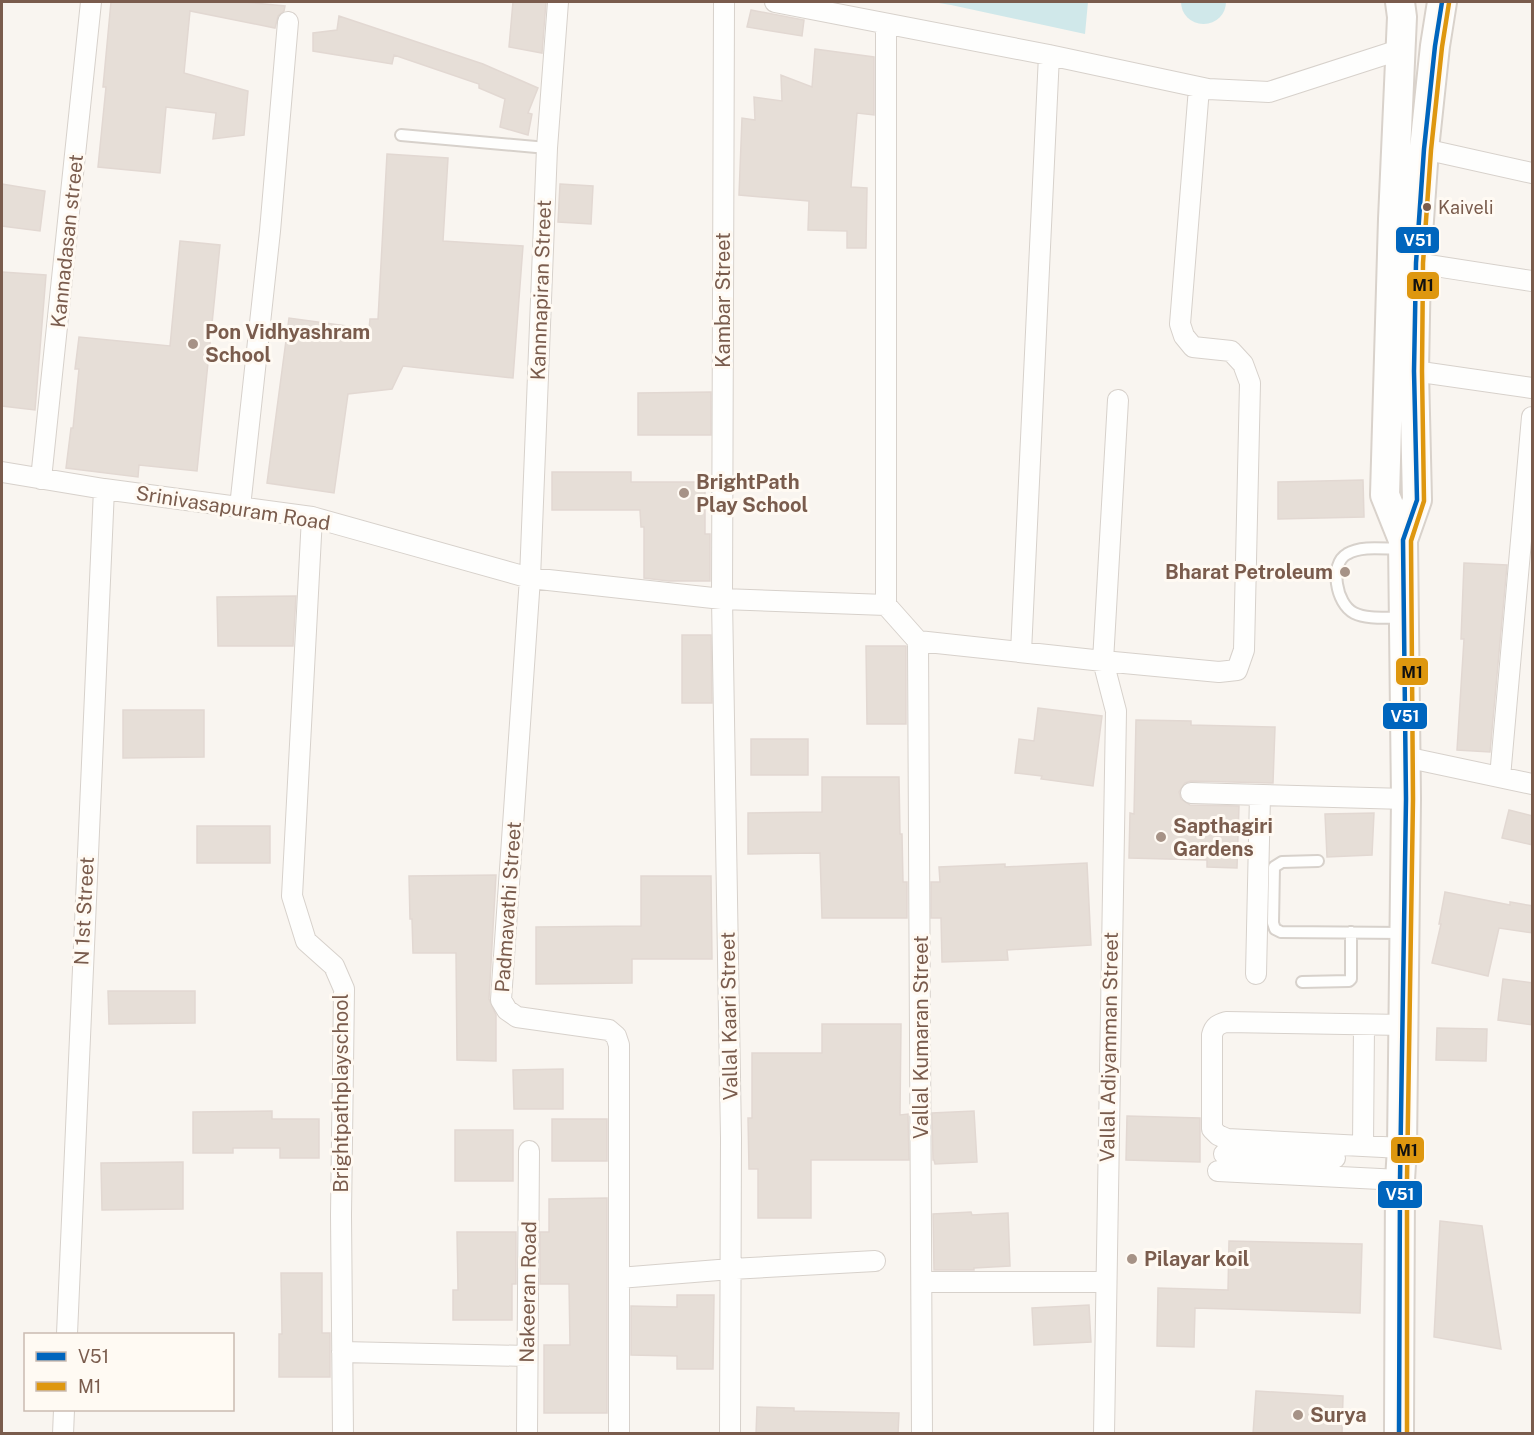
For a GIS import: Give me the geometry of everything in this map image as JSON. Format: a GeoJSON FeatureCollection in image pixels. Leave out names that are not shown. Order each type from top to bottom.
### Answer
{"type":"FeatureCollection","features":[{"type":"Feature","properties":{"kind":"main road"},"geometry":{"type":"LineString","coordinates":[[1400,2],[1402,17],[1399,50],[1385,495],[1404,544]]}},
{"type":"Feature","properties":{"kind":"main road"},"geometry":{"type":"LineString","coordinates":[[1399,1434],[1406,799],[1404,544],[1417,500],[1414,371],[1416,263],[1424,150],[1442,2]]}},
{"type":"Feature","properties":{"kind":"street","name":"Kannadasan street"},"geometry":{"type":"LineString","coordinates":[[41,479],[90,32],[91,2]]}},
{"type":"Feature","properties":{"kind":"street","name":"Kannnapiran Street"},"geometry":{"type":"LineString","coordinates":[[530,578],[547,148],[558,2]]}},
{"type":"Feature","properties":{"kind":"street","name":"Kambar Street"},"geometry":{"type":"LineString","coordinates":[[722,599],[724,2]]}},
{"type":"Feature","properties":{"kind":"street"},"geometry":{"type":"LineString","coordinates":[[776,2],[1049,55],[1199,88],[1269,92],[1399,50]]}},
{"type":"Feature","properties":{"kind":"street"},"geometry":{"type":"LineString","coordinates":[[240,507],[270,231],[288,22]]}},
{"type":"Feature","properties":{"kind":"street"},"geometry":{"type":"LineString","coordinates":[[886,24],[886,605],[918,641],[1220,672],[1237,670],[1244,650],[1250,383],[1243,364],[1231,351],[1193,347],[1184,336],[1180,324],[1199,88]]}},
{"type":"Feature","properties":{"kind":"street"},"geometry":{"type":"LineString","coordinates":[[1022,652],[1049,55]]}},
{"type":"Feature","properties":{"kind":"street"},"geometry":{"type":"LineString","coordinates":[[1424,150],[1533,173]]}},
{"type":"Feature","properties":{"kind":"street"},"geometry":{"type":"LineString","coordinates":[[1416,263],[1533,281]]}},
{"type":"Feature","properties":{"kind":"street"},"geometry":{"type":"LineString","coordinates":[[1414,371],[1533,388]]}},
{"type":"Feature","properties":{"kind":"street","name":"Vallal Adiyamman Street"},"geometry":{"type":"LineString","coordinates":[[1104,1434],[1116,711],[1103,661],[1118,400]]}},
{"type":"Feature","properties":{"kind":"street"},"geometry":{"type":"LineString","coordinates":[[1500,777],[1533,417]]}},
{"type":"Feature","properties":{"kind":"street","name":"Srinivasapuram Road"},"geometry":{"type":"LineString","coordinates":[[2,472],[104,489],[312,517],[530,578],[722,599],[886,605]]}},
{"type":"Feature","properties":{"kind":"street","name":"N 1st Street"},"geometry":{"type":"LineString","coordinates":[[67,1333],[104,489]]}},
{"type":"Feature","properties":{"kind":"street","name":"Brightpathplayschool"},"geometry":{"type":"LineString","coordinates":[[312,517],[292,896],[306,941],[334,966],[344,989],[341,1215],[342,1434]]}},
{"type":"Feature","properties":{"kind":"street","name":"Padmavathi Street"},"geometry":{"type":"LineString","coordinates":[[530,578],[501,1000],[507,1010],[517,1017],[609,1030],[616,1036],[619,1045],[619,1434]]}},
{"type":"Feature","properties":{"kind":"street","name":"Vallal Kaari Street"},"geometry":{"type":"LineString","coordinates":[[722,599],[731,1138],[730,1434]]}},
{"type":"Feature","properties":{"kind":"street","name":"Vallal Kumaran Street"},"geometry":{"type":"LineString","coordinates":[[918,641],[922,1434]]}},
{"type":"Feature","properties":{"kind":"street"},"geometry":{"type":"LineString","coordinates":[[1405,757],[1533,784]]}},
{"type":"Feature","properties":{"kind":"street"},"geometry":{"type":"LineString","coordinates":[[1191,793],[1406,799]]}},
{"type":"Feature","properties":{"kind":"street"},"geometry":{"type":"LineString","coordinates":[[1256,974],[1260,795]]}},
{"type":"Feature","properties":{"kind":"street"},"geometry":{"type":"LineString","coordinates":[[1401,1163],[1363,1146],[1227,1140],[1218,1136],[1212,1129],[1212,1035],[1219,1024],[1227,1022],[1404,1025]]}},
{"type":"Feature","properties":{"kind":"street"},"geometry":{"type":"LineString","coordinates":[[1363,1146],[1364,1025]]}},
{"type":"Feature","properties":{"kind":"street","name":"Nakeeran Road"},"geometry":{"type":"LineString","coordinates":[[527,1434],[530,1151]]}},
{"type":"Feature","properties":{"kind":"street"},"geometry":{"type":"LineString","coordinates":[[1221,1163],[1401,1163]]}},
{"type":"Feature","properties":{"kind":"street"},"geometry":{"type":"LineString","coordinates":[[619,1278],[875,1261]]}},
{"type":"Feature","properties":{"kind":"street"},"geometry":{"type":"LineString","coordinates":[[922,1282],[1105,1282]]}},
{"type":"Feature","properties":{"kind":"street"},"geometry":{"type":"LineString","coordinates":[[342,1352],[528,1356]]}},
{"type":"Feature","properties":{"kind":"street"},"geometry":{"type":"LineString","coordinates":[[63,1434],[64,1411]]}},
{"type":"Feature","properties":{"kind":"lane"},"geometry":{"type":"LineString","coordinates":[[400,135],[547,148]]}},
{"type":"Feature","properties":{"kind":"lane"},"geometry":{"type":"LineString","coordinates":[[1404,544],[1354,550],[1344,555],[1337,564],[1337,588],[1341,601],[1352,612],[1365,616],[1404,618]]}},
{"type":"Feature","properties":{"kind":"lane"},"geometry":{"type":"LineString","coordinates":[[1318,861],[1282,862],[1274,867],[1273,923],[1275,929],[1281,932],[1404,933]]}},
{"type":"Feature","properties":{"kind":"lane"},"geometry":{"type":"LineString","coordinates":[[1302,982],[1349,981],[1351,979],[1351,932]]}},
{"type":"Feature","properties":{"kind":"water"},"geometry":{"type":"Polygon","coordinates":[[[933,2],[1088,2],[1085,34],[951,5],[933,2]]]}},
{"type":"Feature","properties":{"kind":"building"},"geometry":{"type":"Polygon","coordinates":[[[111,2],[245,2],[285,6],[284,11],[278,16],[275,28],[190,11],[184,73],[248,91],[244,135],[213,139],[216,113],[166,107],[160,173],[98,167],[111,2]]]}},
{"type":"Feature","properties":{"kind":"building"},"geometry":{"type":"Polygon","coordinates":[[[513,2],[546,2],[542,53],[509,47],[513,2]]]}},
{"type":"Feature","properties":{"kind":"building"},"geometry":{"type":"Polygon","coordinates":[[[751,10],[804,20],[802,36],[747,27],[751,10]]]}},
{"type":"Feature","properties":{"kind":"building"},"geometry":{"type":"Polygon","coordinates":[[[339,16],[483,64],[538,88],[528,113],[532,114],[528,135],[500,127],[505,99],[479,88],[479,84],[394,55],[392,64],[313,51],[313,33],[337,30],[339,16]]]}},
{"type":"Feature","properties":{"kind":"building"},"geometry":{"type":"Polygon","coordinates":[[[815,49],[874,57],[874,115],[857,113],[851,187],[867,188],[866,248],[847,248],[847,231],[808,230],[809,201],[739,195],[742,118],[755,120],[754,97],[782,101],[781,75],[812,87],[815,49]]]}},
{"type":"Feature","properties":{"kind":"building"},"geometry":{"type":"Polygon","coordinates":[[[387,154],[448,158],[443,241],[523,246],[513,378],[403,366],[392,389],[348,394],[334,493],[267,483],[289,318],[369,329],[370,319],[378,319],[387,154]]]}},
{"type":"Feature","properties":{"kind":"building"},"geometry":{"type":"Polygon","coordinates":[[[2,184],[45,191],[40,231],[2,226],[2,184]]]}},
{"type":"Feature","properties":{"kind":"building"},"geometry":{"type":"Polygon","coordinates":[[[560,184],[593,186],[591,224],[558,222],[560,184]]]}},
{"type":"Feature","properties":{"kind":"building"},"geometry":{"type":"Polygon","coordinates":[[[180,241],[220,245],[197,471],[139,465],[138,477],[66,468],[79,369],[75,369],[79,337],[170,346],[180,241]]]}},
{"type":"Feature","properties":{"kind":"building"},"geometry":{"type":"Polygon","coordinates":[[[2,272],[46,275],[35,410],[2,406],[2,272]]]}},
{"type":"Feature","properties":{"kind":"building"},"geometry":{"type":"Polygon","coordinates":[[[711,392],[711,435],[638,435],[638,393],[711,392]]]}},
{"type":"Feature","properties":{"kind":"building"},"geometry":{"type":"Polygon","coordinates":[[[552,472],[631,472],[631,482],[705,482],[705,534],[710,534],[710,581],[669,581],[644,578],[644,527],[641,527],[640,510],[552,510],[552,472]]]}},
{"type":"Feature","properties":{"kind":"building"},"geometry":{"type":"Polygon","coordinates":[[[1363,480],[1364,517],[1278,519],[1278,482],[1363,480]]]}},
{"type":"Feature","properties":{"kind":"building"},"geometry":{"type":"Polygon","coordinates":[[[1464,563],[1507,565],[1490,752],[1457,750],[1464,639],[1461,639],[1464,563]]]}},
{"type":"Feature","properties":{"kind":"building"},"geometry":{"type":"Polygon","coordinates":[[[296,596],[293,646],[218,646],[217,597],[296,596]]]}},
{"type":"Feature","properties":{"kind":"building"},"geometry":{"type":"Polygon","coordinates":[[[682,635],[711,635],[712,703],[682,703],[682,635]]]}},
{"type":"Feature","properties":{"kind":"building"},"geometry":{"type":"Polygon","coordinates":[[[866,646],[906,646],[906,724],[867,724],[866,646]]]}},
{"type":"Feature","properties":{"kind":"building"},"geometry":{"type":"Polygon","coordinates":[[[1038,708],[1102,716],[1093,786],[1015,773],[1019,739],[1034,741],[1038,708]]]}},
{"type":"Feature","properties":{"kind":"building"},"geometry":{"type":"Polygon","coordinates":[[[123,710],[204,710],[204,757],[123,758],[123,710]]]}},
{"type":"Feature","properties":{"kind":"building"},"geometry":{"type":"Polygon","coordinates":[[[1136,720],[1191,721],[1191,725],[1275,727],[1273,783],[1191,781],[1185,783],[1179,792],[1181,799],[1190,805],[1239,806],[1237,868],[1207,867],[1207,860],[1129,858],[1130,813],[1134,814],[1136,720]]]}},
{"type":"Feature","properties":{"kind":"building"},"geometry":{"type":"Polygon","coordinates":[[[751,739],[808,739],[808,775],[751,775],[751,739]]]}},
{"type":"Feature","properties":{"kind":"building"},"geometry":{"type":"Polygon","coordinates":[[[822,777],[899,777],[900,834],[902,834],[903,882],[907,882],[907,918],[822,918],[820,853],[748,854],[748,813],[822,812],[822,777]]]}},
{"type":"Feature","properties":{"kind":"building"},"geometry":{"type":"Polygon","coordinates":[[[1509,810],[1533,816],[1533,845],[1502,838],[1509,810]]]}},
{"type":"Feature","properties":{"kind":"building"},"geometry":{"type":"Polygon","coordinates":[[[1374,813],[1372,855],[1327,857],[1325,814],[1374,813]]]}},
{"type":"Feature","properties":{"kind":"building"},"geometry":{"type":"Polygon","coordinates":[[[197,826],[270,826],[270,863],[197,863],[197,826]]]}},
{"type":"Feature","properties":{"kind":"building"},"geometry":{"type":"Polygon","coordinates":[[[1087,863],[1091,945],[1007,950],[1008,960],[942,962],[941,918],[931,918],[931,882],[940,882],[939,867],[1087,863]]]}},
{"type":"Feature","properties":{"kind":"building"},"geometry":{"type":"Polygon","coordinates":[[[496,875],[489,999],[496,1015],[496,1061],[457,1060],[456,953],[413,953],[409,876],[496,875]]]}},
{"type":"Feature","properties":{"kind":"building"},"geometry":{"type":"Polygon","coordinates":[[[641,876],[711,876],[712,959],[632,959],[632,983],[536,984],[536,927],[641,926],[641,876]]]}},
{"type":"Feature","properties":{"kind":"building"},"geometry":{"type":"Polygon","coordinates":[[[1445,892],[1510,905],[1510,902],[1533,906],[1533,933],[1499,928],[1488,976],[1432,963],[1441,924],[1439,924],[1445,892]]]}},
{"type":"Feature","properties":{"kind":"building"},"geometry":{"type":"Polygon","coordinates":[[[1503,979],[1533,983],[1533,1025],[1498,1020],[1503,979]]]}},
{"type":"Feature","properties":{"kind":"building"},"geometry":{"type":"Polygon","coordinates":[[[108,991],[195,991],[195,1023],[109,1024],[108,991]]]}},
{"type":"Feature","properties":{"kind":"building"},"geometry":{"type":"Polygon","coordinates":[[[822,1024],[901,1024],[900,1115],[908,1114],[909,1160],[811,1160],[811,1218],[758,1218],[758,1169],[749,1169],[748,1118],[752,1118],[752,1053],[822,1053],[822,1024]]]}},
{"type":"Feature","properties":{"kind":"building"},"geometry":{"type":"Polygon","coordinates":[[[1437,1028],[1487,1029],[1486,1061],[1436,1060],[1437,1028]]]}},
{"type":"Feature","properties":{"kind":"building"},"geometry":{"type":"Polygon","coordinates":[[[563,1069],[563,1109],[514,1109],[513,1070],[563,1069]]]}},
{"type":"Feature","properties":{"kind":"building"},"geometry":{"type":"Polygon","coordinates":[[[272,1111],[272,1119],[319,1119],[319,1158],[280,1158],[280,1148],[233,1148],[233,1153],[193,1153],[193,1112],[272,1111]]]}},
{"type":"Feature","properties":{"kind":"building"},"geometry":{"type":"Polygon","coordinates":[[[974,1111],[977,1162],[935,1164],[932,1113],[974,1111]]]}},
{"type":"Feature","properties":{"kind":"building"},"geometry":{"type":"Polygon","coordinates":[[[1127,1116],[1200,1118],[1200,1162],[1126,1160],[1127,1116]]]}},
{"type":"Feature","properties":{"kind":"building"},"geometry":{"type":"Polygon","coordinates":[[[552,1119],[607,1119],[607,1161],[552,1161],[552,1119]]]}},
{"type":"Feature","properties":{"kind":"building"},"geometry":{"type":"Polygon","coordinates":[[[455,1130],[513,1130],[513,1181],[455,1181],[455,1130]]]}},
{"type":"Feature","properties":{"kind":"building"},"geometry":{"type":"Polygon","coordinates":[[[183,1162],[183,1209],[102,1210],[101,1163],[183,1162]]]}},
{"type":"Feature","properties":{"kind":"building"},"geometry":{"type":"Polygon","coordinates":[[[607,1198],[607,1413],[544,1413],[544,1345],[570,1345],[569,1284],[540,1284],[540,1232],[549,1232],[549,1199],[607,1198]]]}},
{"type":"Feature","properties":{"kind":"building"},"geometry":{"type":"Polygon","coordinates":[[[971,1212],[972,1215],[1008,1213],[1010,1266],[974,1268],[974,1270],[934,1270],[933,1214],[971,1212]]]}},
{"type":"Feature","properties":{"kind":"building"},"geometry":{"type":"Polygon","coordinates":[[[1440,1221],[1482,1226],[1501,1349],[1434,1337],[1440,1221]]]}},
{"type":"Feature","properties":{"kind":"building"},"geometry":{"type":"Polygon","coordinates":[[[457,1232],[516,1232],[516,1284],[512,1284],[512,1320],[453,1320],[453,1290],[458,1290],[457,1232]]]}},
{"type":"Feature","properties":{"kind":"building"},"geometry":{"type":"Polygon","coordinates":[[[1229,1241],[1362,1244],[1360,1313],[1195,1308],[1194,1347],[1157,1346],[1158,1288],[1228,1290],[1229,1241]]]}},
{"type":"Feature","properties":{"kind":"building"},"geometry":{"type":"Polygon","coordinates":[[[281,1273],[322,1273],[322,1333],[330,1333],[330,1377],[279,1377],[279,1334],[282,1334],[281,1273]]]}},
{"type":"Feature","properties":{"kind":"building"},"geometry":{"type":"Polygon","coordinates":[[[677,1295],[714,1295],[713,1369],[677,1369],[677,1356],[631,1355],[631,1306],[677,1307],[677,1295]]]}},
{"type":"Feature","properties":{"kind":"building"},"geometry":{"type":"Polygon","coordinates":[[[1089,1305],[1091,1342],[1034,1345],[1032,1308],[1089,1305]]]}},
{"type":"Feature","properties":{"kind":"building","name":"Surya"},"geometry":{"type":"Polygon","coordinates":[[[1256,1391],[1343,1396],[1342,1434],[1253,1434],[1256,1391]]]}},
{"type":"Feature","properties":{"kind":"building"},"geometry":{"type":"Polygon","coordinates":[[[757,1407],[794,1408],[794,1411],[899,1413],[898,1434],[756,1434],[757,1407]]]}},
{"type":"Feature","properties":{"kind":"transit line","name":"V51"},"geometry":{"type":"LineString","coordinates":[[1399,1434],[1406,799],[1403,540],[1417,500],[1414,371],[1416,263],[1424,149],[1442,2]]}},
{"type":"Feature","properties":{"kind":"transit line","name":"M1"},"geometry":{"type":"LineString","coordinates":[[1407,1434],[1407,1180],[1413,799],[1411,541],[1424,501],[1423,263],[1431,150],[1449,3]]}},
{"type":"Feature","properties":{"kind":"place","name":"Kaiveli"},"geometry":{"type":"Point","coordinates":[1427,207]}},
{"type":"Feature","properties":{"kind":"place","name":"Pon Vidhyashram School"},"geometry":{"type":"Point","coordinates":[193,344]}},
{"type":"Feature","properties":{"kind":"place","name":"BrightPath Play School"},"geometry":{"type":"Point","coordinates":[684,493]}},
{"type":"Feature","properties":{"kind":"place","name":"Bharat Petroleum"},"geometry":{"type":"Point","coordinates":[1345,572]}},
{"type":"Feature","properties":{"kind":"place","name":"Sapthagiri Gardens"},"geometry":{"type":"Point","coordinates":[1161,837]}},
{"type":"Feature","properties":{"kind":"place","name":"Pilayar koil"},"geometry":{"type":"Point","coordinates":[1132,1259]}},
{"type":"Feature","properties":{"kind":"place","name":"Surya"},"geometry":{"type":"Point","coordinates":[1298,1415]}}]}
